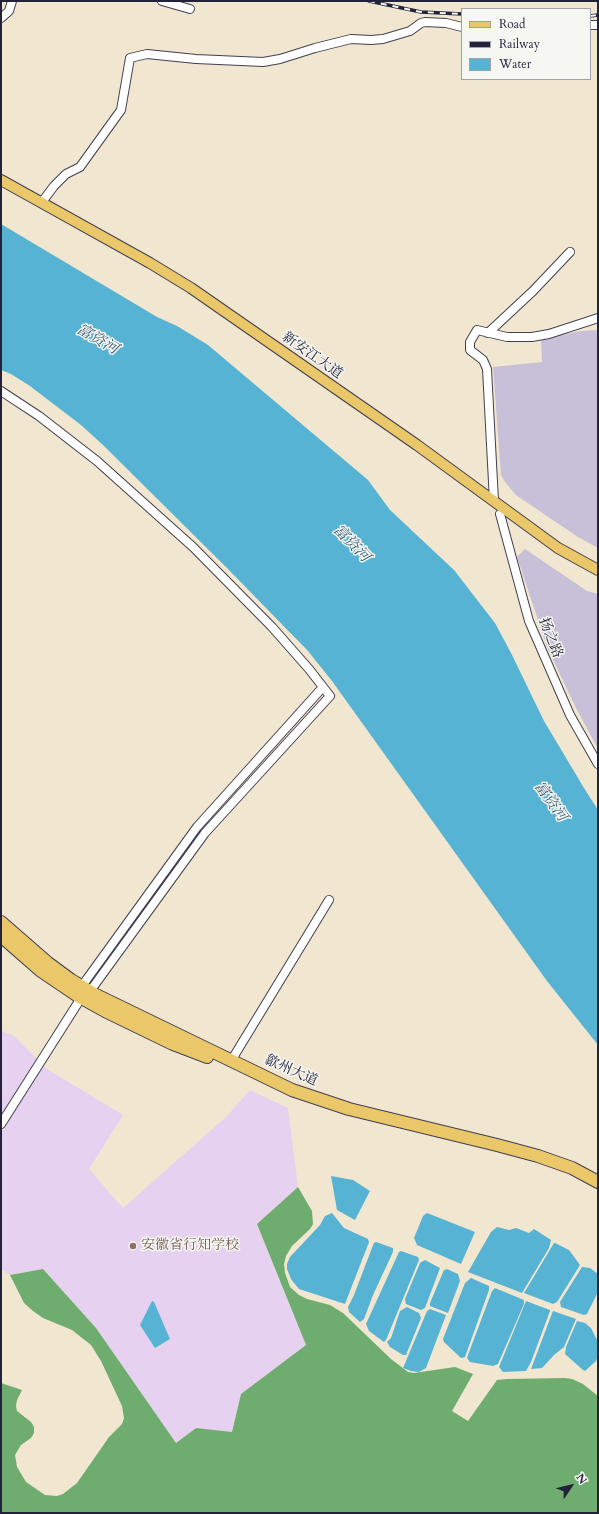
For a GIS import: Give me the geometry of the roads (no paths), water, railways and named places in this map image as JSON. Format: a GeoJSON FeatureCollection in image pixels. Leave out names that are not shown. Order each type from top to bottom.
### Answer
{"type":"FeatureCollection","features":[{"type":"Feature","properties":{"kind":"highway","name":"歙州大道"},"geometry":{"type":"LineString","coordinates":[[1,922],[83,994],[292,1090],[356,1111],[515,1150],[560,1164],[598,1182]]}},
{"type":"Feature","properties":{"kind":"highway","name":"歙州大道"},"geometry":{"type":"LineString","coordinates":[[1,936],[41,971],[173,1044],[204,1056],[306,1103],[347,1116],[536,1163],[569,1175],[598,1190]]}},
{"type":"Feature","properties":{"kind":"main road","name":"新安江大道"},"geometry":{"type":"LineString","coordinates":[[1,180],[150,263],[191,288],[405,437],[558,548],[598,570]]}},
{"type":"Feature","properties":{"kind":"main road","name":"新安江大道"},"geometry":{"type":"LineString","coordinates":[[1,187],[147,269],[188,294],[413,451],[554,553],[598,577]]}},
{"type":"Feature","properties":{"kind":"street"},"geometry":{"type":"LineString","coordinates":[[1,18],[5,9],[12,1]]}},
{"type":"Feature","properties":{"kind":"street"},"geometry":{"type":"LineString","coordinates":[[162,1],[190,9]]}},
{"type":"Feature","properties":{"kind":"street"},"geometry":{"type":"LineString","coordinates":[[42,202],[54,186],[66,174],[78,169],[121,110],[130,58],[147,54],[196,59],[263,62],[280,59],[315,48],[352,39],[383,39],[410,31],[420,23],[425,22],[446,23],[461,27]]}},
{"type":"Feature","properties":{"kind":"street"},"geometry":{"type":"LineString","coordinates":[[488,333],[533,291],[570,252]]}},
{"type":"Feature","properties":{"kind":"street"},"geometry":{"type":"LineString","coordinates":[[494,501],[487,369],[483,360],[471,352],[469,346],[477,330],[507,337],[540,336],[598,318]]}},
{"type":"Feature","properties":{"kind":"street"},"geometry":{"type":"LineString","coordinates":[[1,391],[39,416],[79,447],[120,481],[182,537],[246,600],[290,648],[330,696],[205,833],[83,994]]}},
{"type":"Feature","properties":{"kind":"street","name":"扬之路"},"geometry":{"type":"LineString","coordinates":[[500,514],[529,621],[570,715],[598,764]]}},
{"type":"Feature","properties":{"kind":"street"},"geometry":{"type":"LineString","coordinates":[[1,1124],[83,994],[197,827],[323,686]]}},
{"type":"Feature","properties":{"kind":"street"},"geometry":{"type":"LineString","coordinates":[[231,1061],[329,900]]}},
{"type":"Feature","properties":{"kind":"water","name":"富资河"},"geometry":{"type":"Polygon","coordinates":[[[1,224],[157,317],[177,326],[208,345],[368,480],[390,510],[454,570],[495,623],[544,721],[598,810],[598,1045],[547,981],[332,681],[308,651],[103,445],[81,425],[30,386],[11,374],[1,370],[1,224]]]}},
{"type":"Feature","properties":{"kind":"water"},"geometry":{"type":"Polygon","coordinates":[[[331,1176],[353,1180],[370,1191],[355,1220],[337,1210],[331,1176]]]}},
{"type":"Feature","properties":{"kind":"water"},"geometry":{"type":"Polygon","coordinates":[[[332,1213],[344,1228],[368,1239],[369,1242],[345,1304],[299,1289],[291,1279],[287,1269],[287,1264],[290,1257],[320,1225],[325,1216],[332,1213]]]}},
{"type":"Feature","properties":{"kind":"water"},"geometry":{"type":"Polygon","coordinates":[[[427,1213],[475,1232],[461,1264],[417,1245],[414,1238],[423,1216],[427,1213]]]}},
{"type":"Feature","properties":{"kind":"water"},"geometry":{"type":"Polygon","coordinates":[[[497,1227],[509,1230],[516,1228],[529,1233],[534,1229],[551,1240],[549,1248],[522,1293],[468,1272],[491,1232],[497,1227]]]}},
{"type":"Feature","properties":{"kind":"water"},"geometry":{"type":"Polygon","coordinates":[[[376,1242],[393,1248],[393,1252],[373,1295],[364,1319],[360,1322],[349,1312],[348,1307],[374,1243],[376,1242]]]}},
{"type":"Feature","properties":{"kind":"water"},"geometry":{"type":"Polygon","coordinates":[[[554,1243],[569,1250],[580,1265],[557,1302],[553,1304],[524,1293],[554,1243]]]}},
{"type":"Feature","properties":{"kind":"water"},"geometry":{"type":"Polygon","coordinates":[[[401,1251],[418,1257],[419,1260],[384,1342],[369,1331],[366,1324],[399,1252],[401,1251]]]}},
{"type":"Feature","properties":{"kind":"water"},"geometry":{"type":"Polygon","coordinates":[[[425,1260],[440,1268],[425,1308],[421,1310],[406,1304],[405,1299],[420,1263],[425,1260]]]}},
{"type":"Feature","properties":{"kind":"water"},"geometry":{"type":"Polygon","coordinates":[[[582,1267],[590,1268],[598,1274],[598,1292],[587,1314],[584,1315],[561,1307],[560,1302],[582,1267]]]}},
{"type":"Feature","properties":{"kind":"water"},"geometry":{"type":"Polygon","coordinates":[[[447,1269],[458,1274],[460,1281],[448,1313],[430,1306],[444,1270],[447,1269]]]}},
{"type":"Feature","properties":{"kind":"water"},"geometry":{"type":"Polygon","coordinates":[[[471,1278],[489,1286],[489,1290],[465,1357],[461,1358],[444,1342],[443,1339],[465,1283],[471,1278]]]}},
{"type":"Feature","properties":{"kind":"water"},"geometry":{"type":"Polygon","coordinates":[[[495,1288],[524,1300],[524,1304],[498,1364],[493,1366],[470,1362],[467,1358],[468,1355],[492,1291],[495,1288]]]}},
{"type":"Feature","properties":{"kind":"water"},"geometry":{"type":"Polygon","coordinates":[[[152,1301],[154,1302],[170,1339],[155,1348],[140,1325],[152,1301]]]}},
{"type":"Feature","properties":{"kind":"water"},"geometry":{"type":"Polygon","coordinates":[[[526,1301],[550,1311],[531,1362],[526,1371],[503,1372],[499,1367],[526,1301]]]}},
{"type":"Feature","properties":{"kind":"water"},"geometry":{"type":"Polygon","coordinates":[[[407,1307],[419,1313],[421,1318],[406,1355],[403,1355],[390,1347],[387,1342],[391,1338],[400,1311],[407,1307]]]}},
{"type":"Feature","properties":{"kind":"water"},"geometry":{"type":"Polygon","coordinates":[[[430,1309],[446,1315],[426,1368],[419,1372],[403,1368],[427,1311],[430,1309]]]}},
{"type":"Feature","properties":{"kind":"water"},"geometry":{"type":"Polygon","coordinates":[[[553,1311],[576,1319],[564,1347],[542,1368],[531,1369],[553,1311]]]}},
{"type":"Feature","properties":{"kind":"water"},"geometry":{"type":"Polygon","coordinates":[[[577,1321],[585,1323],[591,1328],[598,1342],[598,1355],[596,1361],[585,1371],[565,1354],[566,1347],[577,1321]]]}},
{"type":"Feature","properties":{"kind":"railway"},"geometry":{"type":"LineString","coordinates":[[369,1],[421,12],[461,14]]}},
{"type":"Feature","properties":{"kind":"railway"},"geometry":{"type":"LineString","coordinates":[[591,16],[598,15]]}},
{"type":"Feature","properties":{"kind":"place","name":"安徽省行知学校"},"geometry":{"type":"Point","coordinates":[133,1246]}}]}
